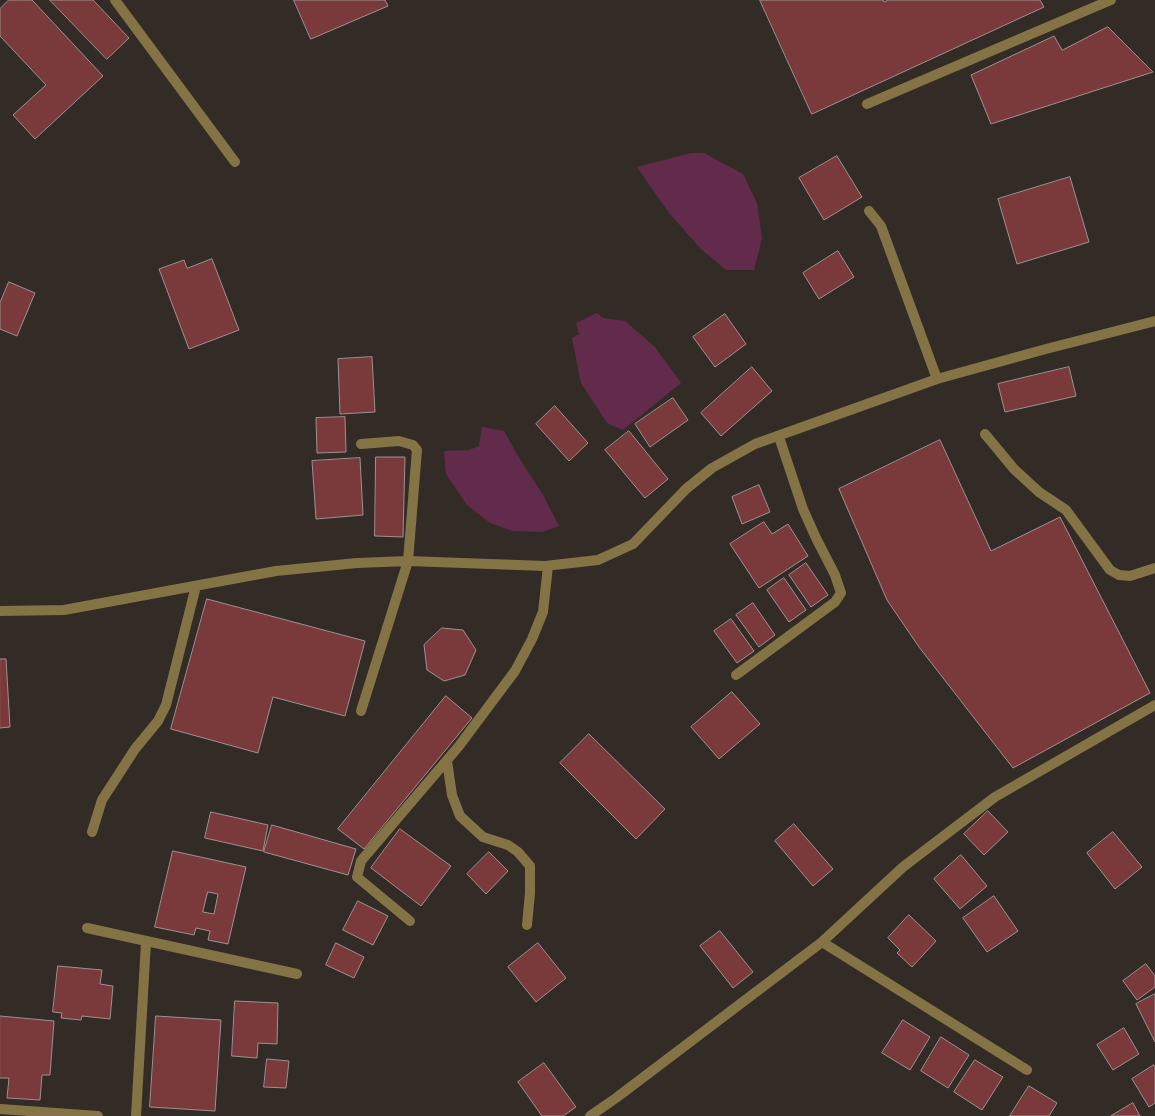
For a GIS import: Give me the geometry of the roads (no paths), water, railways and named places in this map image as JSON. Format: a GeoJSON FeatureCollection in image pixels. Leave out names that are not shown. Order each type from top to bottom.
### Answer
{"type":"FeatureCollection","features":[{"type":"Feature","properties":{"kind":"street"},"geometry":{"type":"LineString","coordinates":[[115,0],[235,162]]}},
{"type":"Feature","properties":{"kind":"street"},"geometry":{"type":"LineString","coordinates":[[867,104],[1111,0]]}},
{"type":"Feature","properties":{"kind":"street"},"geometry":{"type":"LineString","coordinates":[[869,211],[881,226],[937,379]]}},
{"type":"Feature","properties":{"kind":"street"},"geometry":{"type":"LineString","coordinates":[[0,611],[64,610],[276,571],[357,564],[408,561],[548,566],[598,560],[633,544],[686,488],[712,468],[755,444],[937,379],[1155,321]]}},
{"type":"Feature","properties":{"kind":"street"},"geometry":{"type":"LineString","coordinates":[[985,434],[1014,469],[1039,492],[1066,510],[1110,570],[1119,575],[1130,576],[1155,568]]}},
{"type":"Feature","properties":{"kind":"street"},"geometry":{"type":"LineString","coordinates":[[736,675],[835,602],[841,593],[835,575],[803,509],[779,436]]}},
{"type":"Feature","properties":{"kind":"street"},"geometry":{"type":"LineString","coordinates":[[361,444],[399,441],[413,445],[417,450],[408,561],[361,711]]}},
{"type":"Feature","properties":{"kind":"street"},"geometry":{"type":"LineString","coordinates":[[410,921],[357,877],[361,861],[460,746],[515,670],[532,639],[543,612],[548,566]]}},
{"type":"Feature","properties":{"kind":"street"},"geometry":{"type":"LineString","coordinates":[[92,832],[102,800],[135,749],[158,721],[166,705],[196,586]]}},
{"type":"Feature","properties":{"kind":"street"},"geometry":{"type":"LineString","coordinates":[[590,1116],[822,942],[903,867],[995,798],[1155,705]]}},
{"type":"Feature","properties":{"kind":"street"},"geometry":{"type":"LineString","coordinates":[[447,761],[452,795],[460,816],[483,837],[508,845],[518,852],[530,866],[530,893],[526,925]]}},
{"type":"Feature","properties":{"kind":"street"},"geometry":{"type":"LineString","coordinates":[[87,928],[297,974]]}},
{"type":"Feature","properties":{"kind":"street"},"geometry":{"type":"LineString","coordinates":[[136,1116],[146,942]]}},
{"type":"Feature","properties":{"kind":"street"},"geometry":{"type":"LineString","coordinates":[[822,942],[1028,1070]]}},
{"type":"Feature","properties":{"kind":"street"},"geometry":{"type":"LineString","coordinates":[[0,1109],[98,1116]]}}]}
